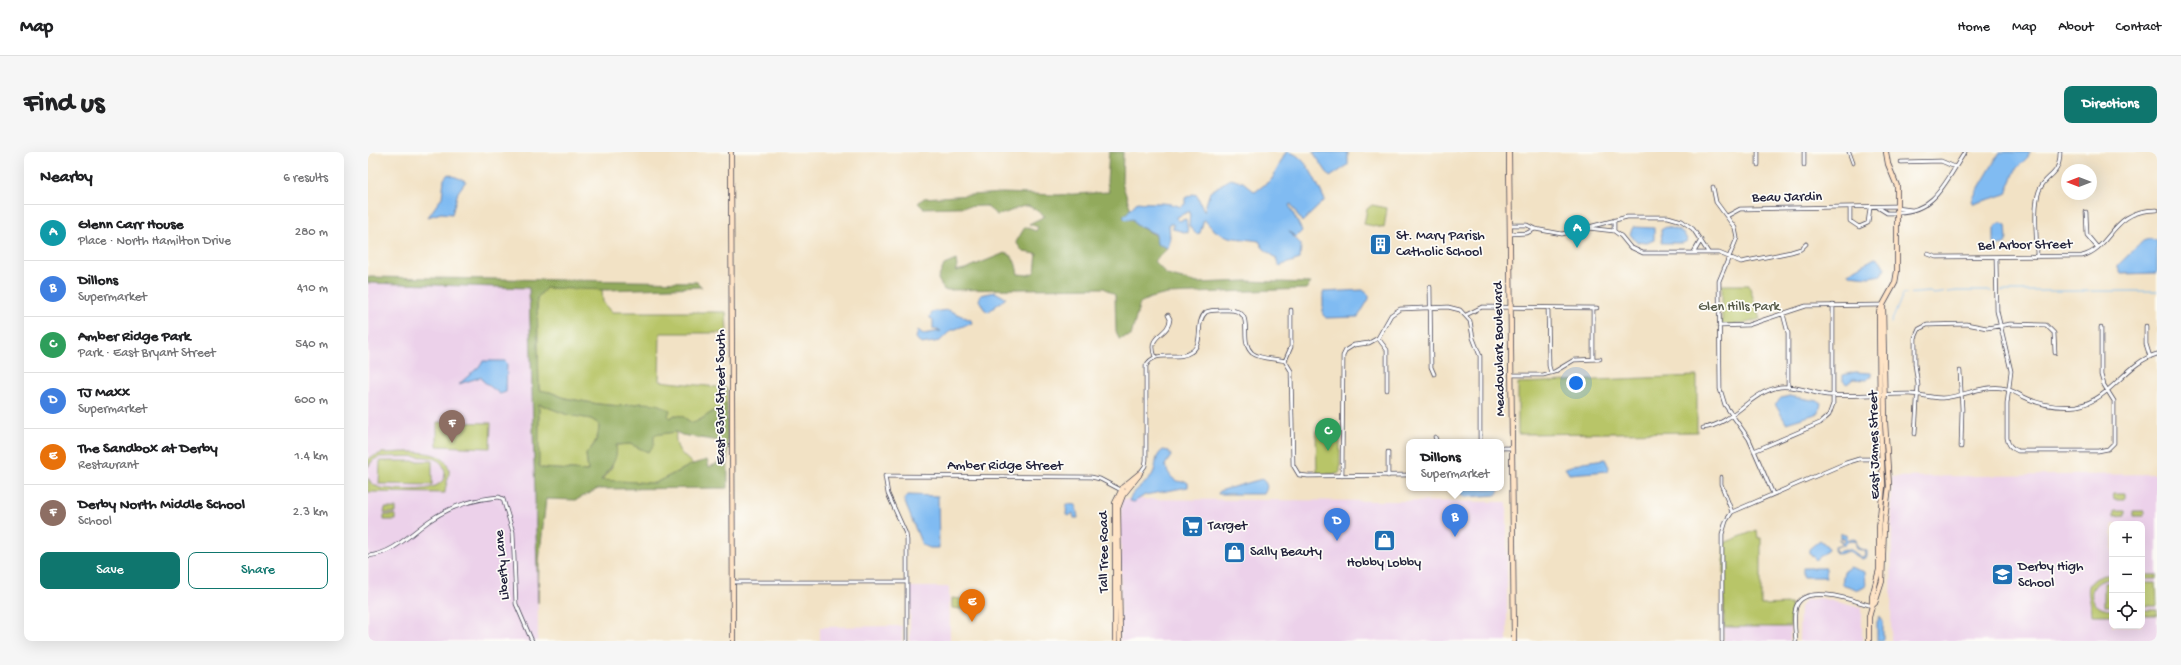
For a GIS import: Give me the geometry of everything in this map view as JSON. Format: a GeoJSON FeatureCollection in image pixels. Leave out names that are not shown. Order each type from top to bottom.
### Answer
{"type":"FeatureCollection","features":[{"type":"Feature","properties":{"kind":"street","name":"East 63rd Street South"},"geometry":{"type":"LineString","coordinates":[[731,152],[733,641]]}},
{"type":"Feature","properties":{"kind":"street","name":"Meadowlark Boulevard"},"geometry":{"type":"LineString","coordinates":[[1509,152],[1514,641]]}},
{"type":"Feature","properties":{"kind":"street"},"geometry":{"type":"LineString","coordinates":[[1758,152],[1758,165]]}},
{"type":"Feature","properties":{"kind":"street"},"geometry":{"type":"LineString","coordinates":[[1804,152],[1804,164]]}},
{"type":"Feature","properties":{"kind":"street"},"geometry":{"type":"LineString","coordinates":[[1849,152],[1853,163]]}},
{"type":"Feature","properties":{"kind":"street","name":"East James Street"},"geometry":{"type":"LineString","coordinates":[[1872,606],[1872,597],[1879,570],[1879,529],[1883,485],[1879,312],[1897,278],[1897,186],[1888,164],[1886,152]]}},
{"type":"Feature","properties":{"kind":"street","name":"Beau Jardin"},"geometry":{"type":"LineString","coordinates":[[1727,216],[1740,209],[1879,208],[1908,212],[1924,207],[1933,200],[1965,152]]}},
{"type":"Feature","properties":{"kind":"street"},"geometry":{"type":"LineString","coordinates":[[2037,257],[2038,197],[2042,185],[2058,169],[2060,152]]}},
{"type":"Feature","properties":{"kind":"street"},"geometry":{"type":"LineString","coordinates":[[1901,162],[1941,161],[1955,167]]}},
{"type":"Feature","properties":{"kind":"street"},"geometry":{"type":"LineString","coordinates":[[1713,187],[1716,202],[1735,228],[1737,238],[1719,281],[1720,389],[1726,405],[1745,431],[1773,494]]}},
{"type":"Feature","properties":{"kind":"street"},"geometry":{"type":"LineString","coordinates":[[1850,208],[1850,220],[1859,227],[1868,223],[1870,208]]}},
{"type":"Feature","properties":{"kind":"street","name":"Beau Jardin"},"geometry":{"type":"LineString","coordinates":[[1879,208],[1887,213],[1897,210]]}},
{"type":"Feature","properties":{"kind":"street","name":"Bel Arbor Street"},"geometry":{"type":"LineString","coordinates":[[1928,254],[1936,257],[2082,256],[2090,253],[2097,247],[2131,214],[2142,210],[2157,210]]}},
{"type":"Feature","properties":{"kind":"street"},"geometry":{"type":"LineString","coordinates":[[2086,212],[2087,235],[2097,247]]}},
{"type":"Feature","properties":{"kind":"street"},"geometry":{"type":"LineString","coordinates":[[1510,225],[1526,225],[1535,229],[1563,234],[1627,217],[1674,218],[1688,225],[1708,252]]}},
{"type":"Feature","properties":{"kind":"street"},"geometry":{"type":"LineString","coordinates":[[1614,220],[1614,231]]}},
{"type":"Feature","properties":{"kind":"street"},"geometry":{"type":"LineString","coordinates":[[1588,228],[1614,231],[1637,251],[1721,253],[1740,262],[1748,262],[1797,251],[1806,244]]}},
{"type":"Feature","properties":{"kind":"street"},"geometry":{"type":"LineString","coordinates":[[1510,234],[1527,233],[1535,229]]}},
{"type":"Feature","properties":{"kind":"street"},"geometry":{"type":"LineString","coordinates":[[1694,252],[1700,240]]}},
{"type":"Feature","properties":{"kind":"street"},"geometry":{"type":"LineString","coordinates":[[1996,257],[1996,301],[2000,326],[2010,364],[2007,404],[2008,442],[2018,451],[2098,451],[2111,446],[2115,438],[2115,407],[2113,397],[2104,385],[2101,375],[2101,327]]}},
{"type":"Feature","properties":{"kind":"street"},"geometry":{"type":"LineString","coordinates":[[1430,287],[1431,367],[1434,374]]}},
{"type":"Feature","properties":{"kind":"street"},"geometry":{"type":"LineString","coordinates":[[1754,451],[1822,421],[1831,411],[1833,395],[1833,305]]}},
{"type":"Feature","properties":{"kind":"street"},"geometry":{"type":"LineString","coordinates":[[1719,326],[1748,325],[1806,306],[1883,305]]}},
{"type":"Feature","properties":{"kind":"street"},"geometry":{"type":"LineString","coordinates":[[1342,476],[1342,360],[1348,348],[1356,344],[1371,342],[1378,338],[1390,315],[1397,310],[1408,307],[1455,308],[1466,315],[1471,323],[1473,338],[1480,356],[1480,439]]}},
{"type":"Feature","properties":{"kind":"street"},"geometry":{"type":"LineString","coordinates":[[1466,315],[1482,307],[1597,308]]}},
{"type":"Feature","properties":{"kind":"street"},"geometry":{"type":"LineString","coordinates":[[1548,308],[1549,366],[1551,373]]}},
{"type":"Feature","properties":{"kind":"street"},"geometry":{"type":"LineString","coordinates":[[1593,308],[1593,359]]}},
{"type":"Feature","properties":{"kind":"street"},"geometry":{"type":"LineString","coordinates":[[1168,315],[1170,318],[1169,325],[1154,341],[1153,349],[1155,357],[1184,355],[1191,352],[1197,345],[1200,322],[1204,314],[1211,310],[1229,310],[1238,311],[1244,317],[1246,344],[1252,352],[1260,357],[1285,361],[1291,369],[1292,378],[1294,472],[1303,476],[1406,475]]}},
{"type":"Feature","properties":{"kind":"street"},"geometry":{"type":"LineString","coordinates":[[1285,361],[1291,347],[1291,310]]}},
{"type":"Feature","properties":{"kind":"street"},"geometry":{"type":"LineString","coordinates":[[1783,314],[1788,333],[1788,387]]}},
{"type":"Feature","properties":{"kind":"street"},"geometry":{"type":"LineString","coordinates":[[1915,434],[1918,385],[1915,364],[1915,338],[1919,329],[1927,325],[1966,324],[1988,328],[2040,324],[2049,326],[2055,338],[2055,354]]}},
{"type":"Feature","properties":{"kind":"street"},"geometry":{"type":"LineString","coordinates":[[2146,326],[2146,344],[2150,357]]}},
{"type":"Feature","properties":{"kind":"street"},"geometry":{"type":"LineString","coordinates":[[1378,338],[1387,350],[1387,390]]}},
{"type":"Feature","properties":{"kind":"street"},"geometry":{"type":"LineString","coordinates":[[1345,344],[1348,348]]}},
{"type":"Feature","properties":{"kind":"street"},"geometry":{"type":"LineString","coordinates":[[1703,428],[1721,422],[1733,415],[1763,392],[1788,387],[1833,395],[1882,394],[1917,395],[1940,398],[1962,396],[1992,388],[2009,389],[2040,403],[2065,407],[2086,403],[2108,392],[2137,364],[2157,354]]}},
{"type":"Feature","properties":{"kind":"street","name":"Tall Tree Road"},"geometry":{"type":"LineString","coordinates":[[1120,641],[1118,508],[1123,494],[1145,466],[1144,371],[1148,362],[1155,357]]}},
{"type":"Feature","properties":{"kind":"street"},"geometry":{"type":"LineString","coordinates":[[1511,375],[1543,375],[1551,373],[1574,360],[1600,359]]}},
{"type":"Feature","properties":{"kind":"street"},"geometry":{"type":"LineString","coordinates":[[1960,371],[1962,396],[1961,447]]}},
{"type":"Feature","properties":{"kind":"street","name":"East James Street"},"geometry":{"type":"LineString","coordinates":[[1869,641],[1869,617],[1872,606],[1880,589],[1883,573],[1884,527],[1889,486],[1882,394]]}},
{"type":"Feature","properties":{"kind":"street"},"geometry":{"type":"LineString","coordinates":[[1504,448],[1512,448]]}},
{"type":"Feature","properties":{"kind":"street"},"geometry":{"type":"LineString","coordinates":[[1388,452],[1388,476]]}},
{"type":"Feature","properties":{"kind":"street"},"geometry":{"type":"LineString","coordinates":[[1722,641],[1722,534],[1726,520],[1732,512],[1854,460],[1888,458]]}},
{"type":"Feature","properties":{"kind":"street","name":"Tall Tree Road"},"geometry":{"type":"LineString","coordinates":[[1115,641],[1114,510],[1121,490],[1140,473]]}},
{"type":"Feature","properties":{"kind":"street","name":"Amber Ridge Street"},"geometry":{"type":"LineString","coordinates":[[907,582],[906,534],[888,494],[885,476],[1091,477],[1100,479],[1121,490]]}},
{"type":"Feature","properties":{"kind":"street"},"geometry":{"type":"LineString","coordinates":[[1721,477],[1721,484],[1732,512]]}},
{"type":"Feature","properties":{"kind":"street","name":"Liberty Lane"},"geometry":{"type":"LineString","coordinates":[[368,556],[390,551],[430,520],[459,506],[479,500],[499,497],[503,499],[513,532],[516,604],[531,641]]}},
{"type":"Feature","properties":{"kind":"street"},"geometry":{"type":"LineString","coordinates":[[733,582],[907,582],[907,641]]}},
{"type":"Feature","properties":{"kind":"street"},"geometry":{"type":"LineString","coordinates":[[1796,641],[1796,609],[1801,599],[1807,595],[1834,596],[1872,606]]}},
{"type":"Feature","properties":{"kind":"shaded area"},"geometry":{"type":"Polygon","coordinates":[[[368,282],[535,282],[538,641],[368,641],[368,282]]]}},
{"type":"Feature","properties":{"kind":"shaded area","name":"Derby High School"},"geometry":{"type":"Polygon","coordinates":[[[2157,474],[2157,641],[1891,641],[1892,477],[2157,474]]]}},
{"type":"Feature","properties":{"kind":"shaded area"},"geometry":{"type":"Polygon","coordinates":[[[1121,499],[1507,502],[1507,641],[1120,641],[1121,499]]]}},
{"type":"Feature","properties":{"kind":"shaded area"},"geometry":{"type":"Polygon","coordinates":[[[910,587],[949,587],[950,641],[910,641],[910,587]]]}},
{"type":"Feature","properties":{"kind":"shaded area"},"geometry":{"type":"Polygon","coordinates":[[[1820,598],[1862,608],[1862,641],[1799,641],[1800,607],[1806,600],[1820,598]]]}},
{"type":"Feature","properties":{"kind":"shaded area"},"geometry":{"type":"Polygon","coordinates":[[[902,626],[902,641],[820,641],[820,627],[902,626]]]}},
{"type":"Feature","properties":{"kind":"shaded area"},"geometry":{"type":"Polygon","coordinates":[[[1724,627],[1790,627],[1790,641],[1724,641],[1724,627]]]}},
{"type":"Feature","properties":{"kind":"green space"},"geometry":{"type":"Polygon","coordinates":[[[1109,152],[1123,152],[1122,183],[1136,225],[1161,238],[1168,248],[1154,261],[1167,275],[1198,283],[1247,281],[1311,283],[1306,289],[1167,294],[1150,298],[1140,303],[1131,336],[1119,339],[1116,331],[1115,295],[1104,288],[944,290],[938,279],[944,265],[956,260],[957,267],[955,271],[965,269],[1005,253],[1013,259],[1016,264],[1018,274],[1028,275],[1035,272],[1037,254],[1023,252],[1016,242],[1025,227],[1036,231],[1038,227],[1029,224],[1045,216],[1028,206],[997,215],[986,206],[923,208],[918,203],[924,198],[1002,193],[1058,195],[1109,192],[1107,182],[1109,152]]]}},
{"type":"Feature","properties":{"kind":"green space"},"geometry":{"type":"Polygon","coordinates":[[[1372,205],[1387,208],[1384,228],[1364,224],[1367,209],[1372,205]]]}},
{"type":"Feature","properties":{"kind":"green space"},"geometry":{"type":"Polygon","coordinates":[[[368,277],[697,282],[702,287],[607,290],[546,288],[537,298],[539,390],[550,392],[565,398],[598,404],[620,406],[642,403],[657,404],[670,410],[668,416],[670,418],[675,415],[682,416],[692,423],[702,419],[727,403],[728,488],[598,489],[576,500],[546,499],[539,562],[538,603],[529,288],[368,283],[368,277]],[[539,404],[539,466],[541,468],[588,471],[586,454],[596,440],[599,424],[591,419],[568,415],[539,404]],[[676,432],[654,435],[654,445],[648,452],[630,444],[616,445],[617,450],[615,460],[601,480],[655,483],[693,464],[707,460],[709,467],[719,463],[721,445],[719,441],[682,435],[676,432]]]}},
{"type":"Feature","properties":{"kind":"green space","name":"Glen Hills Park"},"geometry":{"type":"Polygon","coordinates":[[[1722,285],[1749,285],[1760,319],[1743,324],[1722,325],[1722,285]]]}},
{"type":"Feature","properties":{"kind":"green space"},"geometry":{"type":"Polygon","coordinates":[[[546,288],[602,289],[603,302],[611,312],[726,312],[727,333],[660,333],[659,381],[727,388],[727,403],[702,419],[692,423],[682,416],[675,415],[670,418],[642,403],[621,406],[598,404],[565,398],[550,392],[539,391],[537,298],[546,288]]]}},
{"type":"Feature","properties":{"kind":"green space"},"geometry":{"type":"Polygon","coordinates":[[[1697,376],[1697,432],[1518,434],[1518,383],[1697,376]]]}},
{"type":"Feature","properties":{"kind":"green space"},"geometry":{"type":"Polygon","coordinates":[[[539,404],[568,415],[591,419],[599,424],[596,440],[586,454],[588,471],[541,468],[538,466],[539,404]]]}},
{"type":"Feature","properties":{"kind":"green space"},"geometry":{"type":"Polygon","coordinates":[[[437,422],[491,423],[490,448],[437,446],[437,422]]]}},
{"type":"Feature","properties":{"kind":"green space"},"geometry":{"type":"Polygon","coordinates":[[[1316,431],[1340,431],[1340,472],[1338,474],[1317,474],[1316,431]]]}},
{"type":"Feature","properties":{"kind":"green space"},"geometry":{"type":"Polygon","coordinates":[[[676,432],[677,447],[693,464],[655,483],[601,481],[612,467],[616,445],[630,444],[648,452],[654,434],[676,432]]]}},
{"type":"Feature","properties":{"kind":"green space"},"geometry":{"type":"Polygon","coordinates":[[[420,452],[439,457],[445,462],[449,469],[445,493],[368,492],[368,478],[372,484],[380,488],[407,490],[428,488],[437,485],[443,480],[445,471],[443,466],[439,461],[431,458],[380,457],[373,460],[368,467],[369,458],[382,453],[420,452]]]}},
{"type":"Feature","properties":{"kind":"green space"},"geometry":{"type":"Polygon","coordinates":[[[380,461],[432,461],[432,485],[379,484],[380,461]]]}},
{"type":"Feature","properties":{"kind":"green space"},"geometry":{"type":"Polygon","coordinates":[[[2113,494],[2125,494],[2125,500],[2114,500],[2113,494]]]}},
{"type":"Feature","properties":{"kind":"green space"},"geometry":{"type":"Polygon","coordinates":[[[385,508],[396,508],[396,513],[384,513],[385,508]]]}},
{"type":"Feature","properties":{"kind":"green space"},"geometry":{"type":"Polygon","coordinates":[[[2114,511],[2125,511],[2125,516],[2114,517],[2114,511]]]}},
{"type":"Feature","properties":{"kind":"green space"},"geometry":{"type":"Polygon","coordinates":[[[2133,511],[2144,511],[2144,516],[2133,516],[2133,511]]]}},
{"type":"Feature","properties":{"kind":"green space"},"geometry":{"type":"Polygon","coordinates":[[[384,515],[396,515],[396,520],[384,520],[384,515]]]}},
{"type":"Feature","properties":{"kind":"green space"},"geometry":{"type":"Polygon","coordinates":[[[1757,530],[1758,538],[1761,538],[1761,605],[1791,604],[1790,627],[1724,627],[1724,543],[1757,530]]]}},
{"type":"Feature","properties":{"kind":"green space"},"geometry":{"type":"Polygon","coordinates":[[[2109,575],[2109,579],[2103,580],[2097,584],[2093,589],[2092,594],[2093,600],[2097,605],[2103,609],[2109,610],[2109,615],[2092,615],[2088,591],[2089,586],[2097,578],[2109,575]]]}},
{"type":"Feature","properties":{"kind":"green space"},"geometry":{"type":"Polygon","coordinates":[[[2145,575],[2157,575],[2157,579],[2145,579],[2145,575]]]}},
{"type":"Feature","properties":{"kind":"green space"},"geometry":{"type":"Polygon","coordinates":[[[2104,583],[2109,583],[2109,606],[2104,606],[2104,583]]]}},
{"type":"Feature","properties":{"kind":"green space"},"geometry":{"type":"Polygon","coordinates":[[[2145,583],[2156,583],[2157,606],[2145,606],[2145,583]]]}},
{"type":"Feature","properties":{"kind":"green space"},"geometry":{"type":"Polygon","coordinates":[[[952,598],[970,600],[970,610],[952,608],[952,598]]]}},
{"type":"Feature","properties":{"kind":"green space"},"geometry":{"type":"Polygon","coordinates":[[[973,598],[977,598],[979,599],[979,607],[973,608],[970,605],[970,601],[973,598]]]}},
{"type":"Feature","properties":{"kind":"green space"},"geometry":{"type":"Polygon","coordinates":[[[2145,610],[2157,610],[2157,615],[2145,615],[2145,610]]]}},
{"type":"Feature","properties":{"kind":"water"},"geometry":{"type":"Polygon","coordinates":[[[1286,152],[1293,153],[1305,163],[1325,200],[1302,222],[1291,204],[1289,205],[1302,231],[1296,237],[1288,231],[1301,244],[1300,259],[1279,266],[1276,258],[1263,248],[1259,241],[1222,235],[1210,226],[1204,219],[1200,233],[1196,234],[1189,226],[1190,211],[1177,217],[1178,221],[1186,219],[1188,233],[1173,229],[1173,224],[1169,224],[1170,239],[1168,248],[1157,244],[1156,234],[1136,225],[1133,219],[1126,220],[1123,217],[1137,202],[1165,203],[1181,207],[1185,204],[1185,198],[1193,194],[1197,195],[1204,211],[1210,192],[1230,179],[1243,182],[1255,192],[1272,179],[1286,152]]]}},
{"type":"Feature","properties":{"kind":"water"},"geometry":{"type":"Polygon","coordinates":[[[1313,152],[1348,152],[1348,165],[1330,177],[1313,152]]]}},
{"type":"Feature","properties":{"kind":"water"},"geometry":{"type":"Polygon","coordinates":[[[2000,152],[2030,152],[2028,157],[2016,169],[2006,194],[1974,204],[1972,201],[1974,196],[2000,152]]]}},
{"type":"Feature","properties":{"kind":"water"},"geometry":{"type":"Polygon","coordinates":[[[448,174],[466,181],[458,192],[452,214],[441,213],[428,217],[442,197],[444,179],[448,174]]]}},
{"type":"Feature","properties":{"kind":"water"},"geometry":{"type":"Polygon","coordinates":[[[2000,222],[2006,225],[2007,239],[2004,245],[1998,246],[1994,243],[1994,228],[2000,222]]]}},
{"type":"Feature","properties":{"kind":"water"},"geometry":{"type":"Polygon","coordinates":[[[1633,227],[1654,228],[1654,240],[1647,243],[1636,242],[1630,234],[1633,227]]]}},
{"type":"Feature","properties":{"kind":"water"},"geometry":{"type":"Polygon","coordinates":[[[1666,227],[1682,233],[1687,241],[1683,243],[1662,243],[1661,230],[1666,227]]]}},
{"type":"Feature","properties":{"kind":"water"},"geometry":{"type":"Polygon","coordinates":[[[2149,239],[2157,240],[2157,273],[2121,274],[2117,266],[2143,241],[2149,239]]]}},
{"type":"Feature","properties":{"kind":"water"},"geometry":{"type":"Polygon","coordinates":[[[1875,258],[1880,260],[1885,268],[1881,275],[1869,277],[1849,275],[1848,273],[1875,258]]]}},
{"type":"Feature","properties":{"kind":"water"},"geometry":{"type":"Polygon","coordinates":[[[1363,290],[1369,295],[1369,299],[1358,317],[1326,318],[1323,315],[1323,292],[1363,290]]]}},
{"type":"Feature","properties":{"kind":"water"},"geometry":{"type":"Polygon","coordinates":[[[995,292],[1006,298],[988,312],[984,309],[979,300],[981,295],[995,292]]]}},
{"type":"Feature","properties":{"kind":"water"},"geometry":{"type":"Polygon","coordinates":[[[948,310],[971,320],[972,323],[950,331],[940,341],[921,344],[916,338],[918,330],[923,334],[941,331],[933,329],[933,321],[930,318],[932,312],[948,310]]]}},
{"type":"Feature","properties":{"kind":"water"},"geometry":{"type":"Polygon","coordinates":[[[483,361],[505,361],[507,363],[506,392],[500,394],[483,381],[481,377],[459,384],[481,365],[483,361]]]}},
{"type":"Feature","properties":{"kind":"water"},"geometry":{"type":"Polygon","coordinates":[[[1855,372],[1871,373],[1872,376],[1866,380],[1853,379],[1847,384],[1843,381],[1843,375],[1855,372]]]}},
{"type":"Feature","properties":{"kind":"water"},"geometry":{"type":"Polygon","coordinates":[[[1789,396],[1818,401],[1821,403],[1819,413],[1786,423],[1775,404],[1781,398],[1789,396]]]}},
{"type":"Feature","properties":{"kind":"water"},"geometry":{"type":"Polygon","coordinates":[[[1163,450],[1169,451],[1171,456],[1165,465],[1172,478],[1181,482],[1185,481],[1188,483],[1188,487],[1145,495],[1134,502],[1129,501],[1133,494],[1152,475],[1158,455],[1163,450]]]}},
{"type":"Feature","properties":{"kind":"water"},"geometry":{"type":"Polygon","coordinates":[[[1605,459],[1609,467],[1608,471],[1569,474],[1565,468],[1583,462],[1605,459]]]}},
{"type":"Feature","properties":{"kind":"water"},"geometry":{"type":"Polygon","coordinates":[[[1262,479],[1267,486],[1264,494],[1218,494],[1219,491],[1262,479]]]}},
{"type":"Feature","properties":{"kind":"water"},"geometry":{"type":"Polygon","coordinates":[[[1460,491],[1498,491],[1495,495],[1462,496],[1460,491]]]}},
{"type":"Feature","properties":{"kind":"water"},"geometry":{"type":"Polygon","coordinates":[[[908,495],[938,496],[939,548],[930,548],[922,545],[904,500],[908,495]]]}},
{"type":"Feature","properties":{"kind":"water"},"geometry":{"type":"Polygon","coordinates":[[[1067,504],[1076,505],[1078,518],[1074,518],[1073,513],[1069,516],[1066,515],[1067,504]]]}},
{"type":"Feature","properties":{"kind":"water"},"geometry":{"type":"Polygon","coordinates":[[[1840,534],[1847,534],[1848,541],[1851,538],[1856,540],[1858,548],[1867,551],[1867,557],[1862,559],[1849,551],[1839,554],[1836,553],[1834,550],[1835,546],[1843,544],[1838,539],[1845,543],[1845,539],[1840,538],[1840,534]],[[1850,540],[1845,545],[1837,546],[1835,549],[1836,552],[1850,549],[1861,557],[1866,556],[1865,551],[1857,549],[1855,541],[1850,540]]]}},
{"type":"Feature","properties":{"kind":"water"},"geometry":{"type":"Polygon","coordinates":[[[1820,540],[1827,546],[1828,550],[1816,560],[1809,553],[1809,549],[1820,540]]]}},
{"type":"Feature","properties":{"kind":"water"},"geometry":{"type":"Polygon","coordinates":[[[1850,567],[1865,572],[1866,586],[1859,590],[1842,584],[1844,571],[1850,567]]]}},
{"type":"Feature","properties":{"kind":"water"},"geometry":{"type":"Polygon","coordinates":[[[1803,568],[1826,568],[1826,577],[1803,577],[1803,568]]]}},
{"type":"Feature","properties":{"kind":"water"},"geometry":{"type":"Polygon","coordinates":[[[1880,616],[1883,622],[1883,641],[1877,641],[1877,622],[1880,616]]]}},
{"type":"Feature","properties":{"kind":"waterway"},"geometry":{"type":"LineString","coordinates":[[1891,323],[1903,294],[1991,291]]}},
{"type":"Feature","properties":{"kind":"waterway"},"geometry":{"type":"LineString","coordinates":[[2001,291],[2157,291]]}},
{"type":"Feature","properties":{"kind":"place","name":"St. Mary Parish Catholic School"},"geometry":{"type":"Point","coordinates":[1381,244]}},
{"type":"Feature","properties":{"kind":"place","name":"Glenn Carr House"},"geometry":{"type":"Point","coordinates":[1577,248]}},
{"type":"Feature","properties":{"kind":"place","name":"Derby North Middle School"},"geometry":{"type":"Point","coordinates":[452,443]}},
{"type":"Feature","properties":{"kind":"place","name":"Amber Ridge Park"},"geometry":{"type":"Point","coordinates":[1328,451]}},
{"type":"Feature","properties":{"kind":"place","name":"Target"},"geometry":{"type":"Point","coordinates":[1193,526]}},
{"type":"Feature","properties":{"kind":"place","name":"Dillons"},"geometry":{"type":"Point","coordinates":[1455,537]}},
{"type":"Feature","properties":{"kind":"place","name":"TJ Maxx"},"geometry":{"type":"Point","coordinates":[1337,541]}},
{"type":"Feature","properties":{"kind":"place","name":"Hobby Lobby"},"geometry":{"type":"Point","coordinates":[1384,541]}},
{"type":"Feature","properties":{"kind":"place","name":"Sally Beauty"},"geometry":{"type":"Point","coordinates":[1235,552]}},
{"type":"Feature","properties":{"kind":"place","name":"Derby High School"},"geometry":{"type":"Point","coordinates":[2002,575]}},
{"type":"Feature","properties":{"kind":"place","name":"The Sandbox at Derby"},"geometry":{"type":"Point","coordinates":[972,622]}}]}
